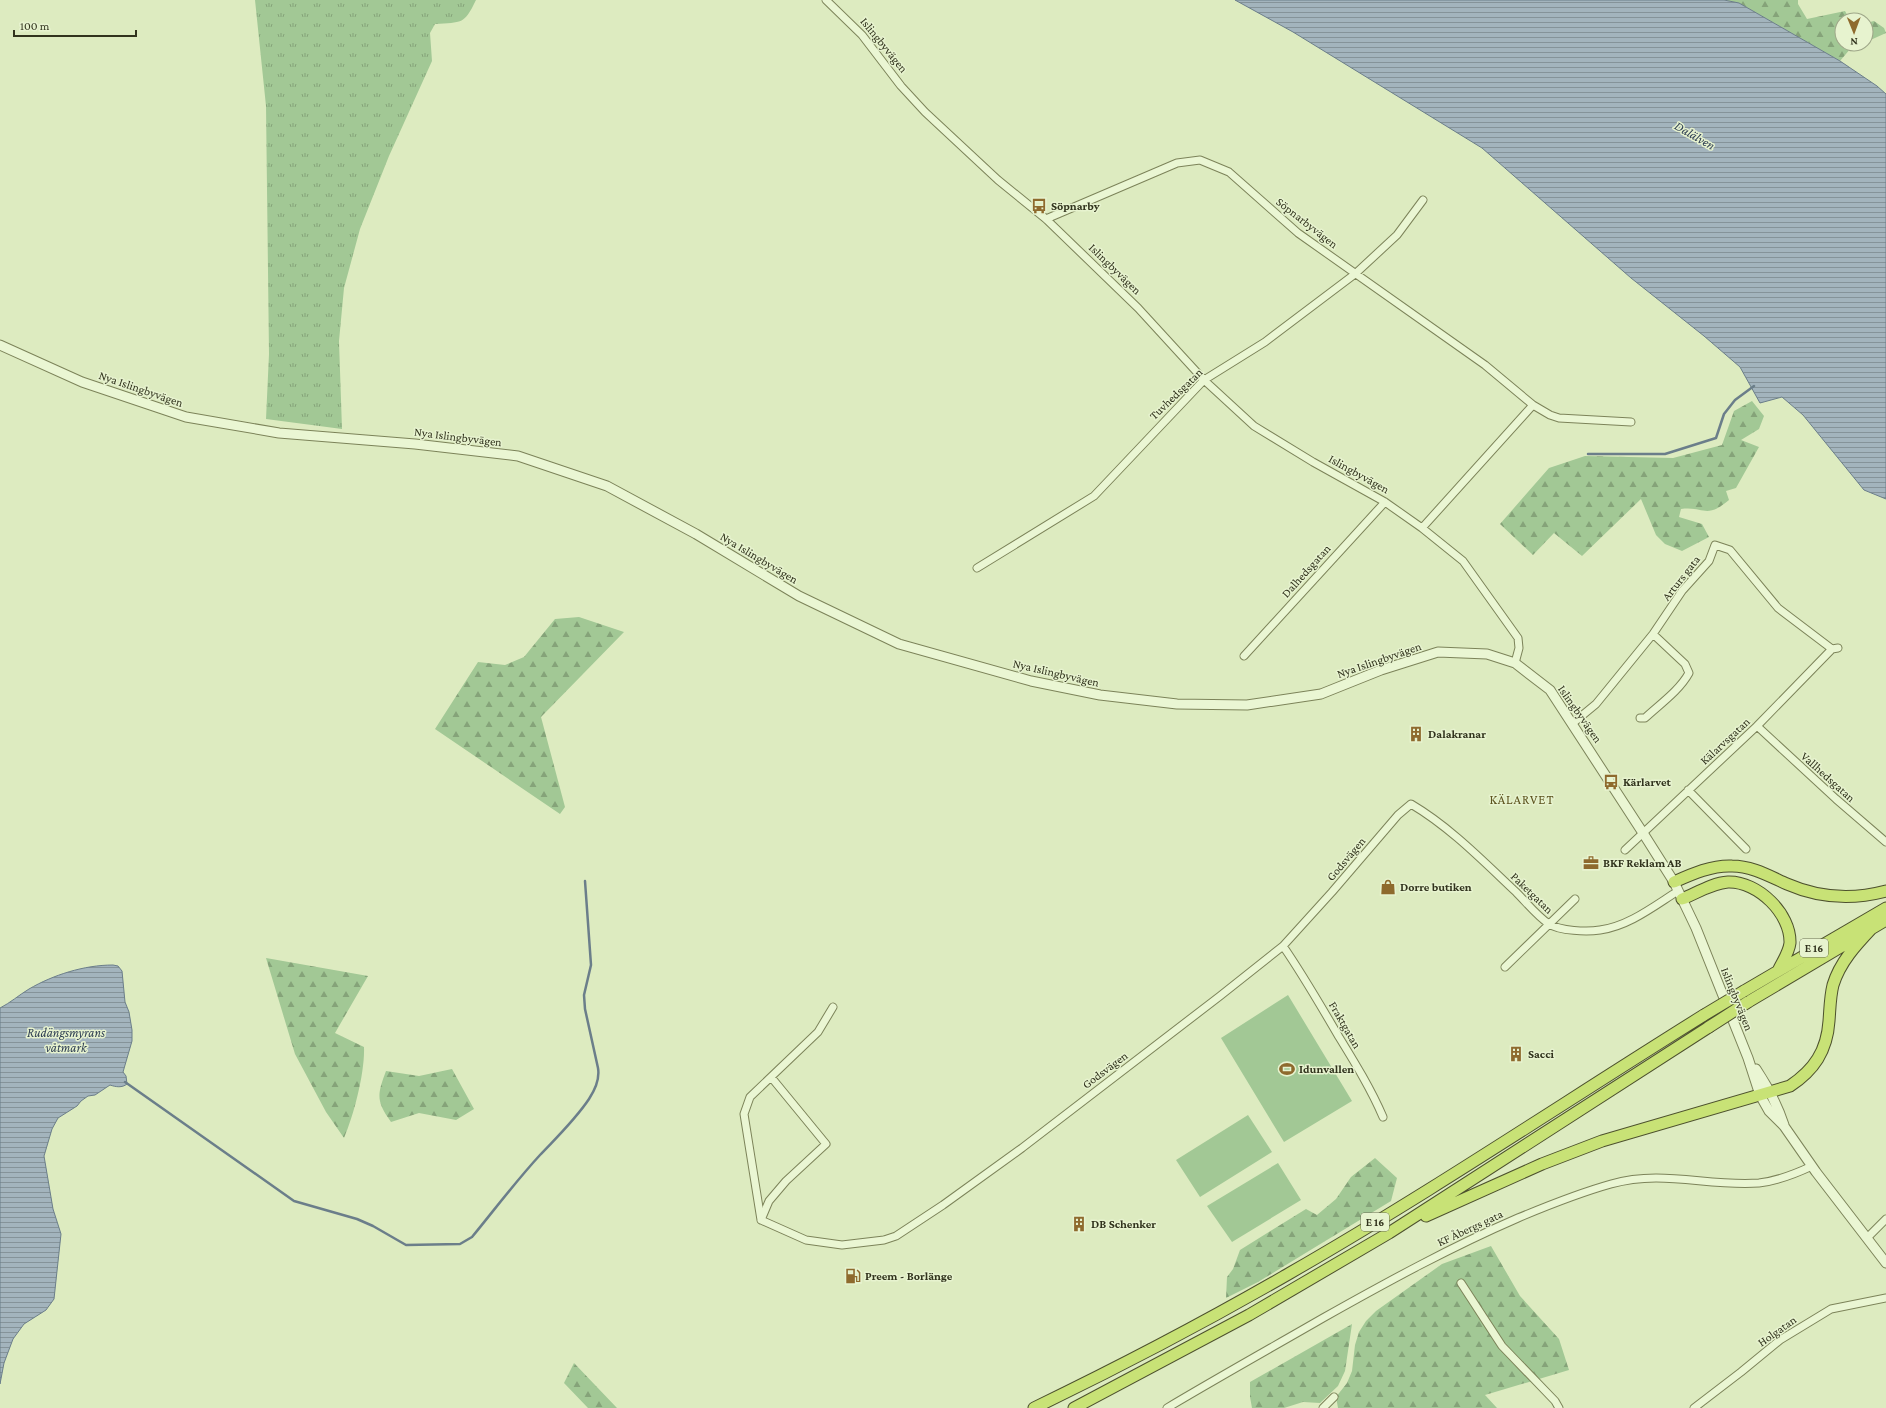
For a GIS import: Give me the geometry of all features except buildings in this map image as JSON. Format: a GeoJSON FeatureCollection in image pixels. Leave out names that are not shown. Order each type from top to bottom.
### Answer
{"type":"FeatureCollection","features":[{"type":"Feature","properties":{"kind":"highway"},"geometry":{"type":"LineString","coordinates":[[1678,891],[1706,870],[1732,866],[1747,867],[1804,891],[1829,896],[1859,896],[1886,891]]}},
{"type":"Feature","properties":{"kind":"highway"},"geometry":{"type":"LineString","coordinates":[[1678,891],[1706,889],[1728,882],[1744,884],[1759,891],[1777,908],[1787,926],[1789,949],[1780,969]]}},
{"type":"Feature","properties":{"kind":"highway","name":"E 16"},"geometry":{"type":"LineString","coordinates":[[1034,1408],[1154,1348],[1290,1273],[1379,1220],[1704,1015],[1886,908]]}},
{"type":"Feature","properties":{"kind":"highway","name":"E 16"},"geometry":{"type":"LineString","coordinates":[[1074,1408],[1250,1315],[1389,1233],[1748,1002],[1886,920]]}},
{"type":"Feature","properties":{"kind":"highway"},"geometry":{"type":"LineString","coordinates":[[1389,1233],[1542,1164],[1602,1141],[1790,1086],[1803,1077],[1817,1061],[1825,1046],[1830,1004],[1838,972],[1853,949],[1872,928]]}},
{"type":"Feature","properties":{"kind":"street","name":"Islingbyvägen"},"geometry":{"type":"LineString","coordinates":[[826,0],[862,35],[901,86],[925,112],[998,180],[1046,219],[1138,308],[1204,380],[1254,426],[1313,462],[1385,502],[1422,528],[1462,562],[1518,638],[1519,648],[1514,663],[1550,690],[1573,723],[1678,891],[1748,1058],[1766,1093],[1778,1107],[1784,1126],[1812,1166],[1886,1263]]}},
{"type":"Feature","properties":{"kind":"street","name":"Söpnarbyvägen"},"geometry":{"type":"LineString","coordinates":[[1046,219],[1177,163],[1200,160],[1229,172],[1298,233],[1485,365],[1533,405],[1550,415],[1559,418],[1631,422]]}},
{"type":"Feature","properties":{"kind":"street","name":"Tuvhedsgatan"},"geometry":{"type":"LineString","coordinates":[[977,568],[1094,496],[1204,380],[1265,342],[1355,274],[1397,235],[1423,200]]}},
{"type":"Feature","properties":{"kind":"street","name":"Nya Islingbyvägen"},"geometry":{"type":"LineString","coordinates":[[0,345],[82,382],[186,417],[279,433],[415,444],[518,456],[607,486],[696,534],[799,596],[899,644],[1038,682],[1100,695],[1177,704],[1247,705],[1321,694],[1381,670],[1438,652],[1487,654],[1514,663]]}},
{"type":"Feature","properties":{"kind":"street"},"geometry":{"type":"LineString","coordinates":[[1422,528],[1533,405]]}},
{"type":"Feature","properties":{"kind":"street","name":"Dalhedsgatan"},"geometry":{"type":"LineString","coordinates":[[1244,656],[1385,502]]}},
{"type":"Feature","properties":{"kind":"street","name":"Arturs gata"},"geometry":{"type":"LineString","coordinates":[[1573,723],[1596,704],[1653,634],[1682,591],[1709,561],[1715,545],[1730,550],[1778,608],[1835,648]]}},
{"type":"Feature","properties":{"kind":"street"},"geometry":{"type":"LineString","coordinates":[[1640,718],[1645,718],[1666,699],[1684,681],[1689,673],[1685,664],[1653,634]]}},
{"type":"Feature","properties":{"kind":"street","name":"Kälarvsgatan"},"geometry":{"type":"LineString","coordinates":[[1625,850],[1757,726],[1835,648]]}},
{"type":"Feature","properties":{"kind":"street","name":"Vallhedsgatan"},"geometry":{"type":"LineString","coordinates":[[1757,726],[1836,799],[1886,842]]}},
{"type":"Feature","properties":{"kind":"street"},"geometry":{"type":"LineString","coordinates":[[1688,790],[1746,849]]}},
{"type":"Feature","properties":{"kind":"street","name":"Paketgatan"},"geometry":{"type":"LineString","coordinates":[[1411,804],[1428,814],[1478,856],[1550,925],[1573,931],[1600,930],[1624,923],[1644,913],[1678,891]]}},
{"type":"Feature","properties":{"kind":"street","name":"Godsvägen"},"geometry":{"type":"LineString","coordinates":[[761,1220],[806,1240],[842,1245],[884,1240],[896,1236],[943,1205],[1022,1148],[1283,946],[1398,815],[1411,804]]}},
{"type":"Feature","properties":{"kind":"street"},"geometry":{"type":"LineString","coordinates":[[1505,967],[1550,925],[1575,899]]}},
{"type":"Feature","properties":{"kind":"street","name":"Fraktgatan"},"geometry":{"type":"LineString","coordinates":[[1283,946],[1304,976],[1373,1094],[1383,1117]]}},
{"type":"Feature","properties":{"kind":"street"},"geometry":{"type":"LineString","coordinates":[[761,1220],[744,1114],[750,1097],[818,1032],[833,1007]]}},
{"type":"Feature","properties":{"kind":"street"},"geometry":{"type":"LineString","coordinates":[[761,1220],[769,1201],[786,1181],[826,1144],[771,1077]]}},
{"type":"Feature","properties":{"kind":"street","name":"KF Åbergs gata"},"geometry":{"type":"LineString","coordinates":[[1167,1408],[1220,1376],[1420,1265],[1478,1236],[1551,1205],[1600,1187],[1641,1177],[1681,1178],[1741,1184],[1760,1183],[1787,1177],[1812,1166]]}},
{"type":"Feature","properties":{"kind":"street"},"geometry":{"type":"LineString","coordinates":[[1867,1238],[1886,1219]]}},
{"type":"Feature","properties":{"kind":"street"},"geometry":{"type":"LineString","coordinates":[[1461,1283],[1502,1346],[1555,1401],[1559,1408]]}},
{"type":"Feature","properties":{"kind":"street","name":"Holgatan"},"geometry":{"type":"LineString","coordinates":[[1694,1408],[1780,1340],[1831,1309],[1886,1298]]}},
{"type":"Feature","properties":{"kind":"street"},"geometry":{"type":"LineString","coordinates":[[1323,1408],[1334,1397]]}},
{"type":"Feature","properties":{"kind":"green space"},"geometry":{"type":"Polygon","coordinates":[[[255,0],[476,0],[468,14],[461,21],[435,24],[430,33],[432,61],[389,156],[360,229],[344,288],[339,341],[342,429],[266,419],[269,354],[266,106],[255,0]]]}},
{"type":"Feature","properties":{"kind":"green space"},"geometry":{"type":"Polygon","coordinates":[[[1724,0],[1798,0],[1798,4],[1807,19],[1834,13],[1834,52],[1848,52],[1840,61],[1739,3],[1724,0]]]}},
{"type":"Feature","properties":{"kind":"green space"},"geometry":{"type":"Polygon","coordinates":[[[1874,21],[1884,28],[1886,33],[1874,38],[1874,21]]]}},
{"type":"Feature","properties":{"kind":"green space"},"geometry":{"type":"Polygon","coordinates":[[[1752,401],[1764,416],[1759,429],[1741,440],[1759,447],[1736,488],[1726,491],[1729,500],[1710,511],[1681,509],[1679,517],[1702,524],[1709,537],[1682,551],[1665,544],[1656,535],[1641,499],[1582,556],[1554,533],[1533,555],[1500,524],[1549,468],[1585,456],[1673,458],[1722,445],[1734,411],[1752,401]]]}},
{"type":"Feature","properties":{"kind":"green space"},"geometry":{"type":"Polygon","coordinates":[[[579,617],[624,632],[541,717],[565,807],[560,814],[435,729],[478,662],[505,665],[524,657],[555,619],[579,617]]]}},
{"type":"Feature","properties":{"kind":"green space"},"geometry":{"type":"Polygon","coordinates":[[[266,958],[368,976],[335,1033],[364,1047],[363,1069],[358,1093],[344,1138],[326,1112],[295,1054],[266,958]]]}},
{"type":"Feature","properties":{"kind":"green space","name":"Idunvallen"},"geometry":{"type":"Polygon","coordinates":[[[1288,995],[1352,1101],[1284,1142],[1221,1038],[1288,995]]]}},
{"type":"Feature","properties":{"kind":"green space"},"geometry":{"type":"Polygon","coordinates":[[[452,1069],[474,1109],[456,1120],[419,1113],[391,1122],[380,1103],[381,1086],[386,1071],[419,1076],[452,1069]]]}},
{"type":"Feature","properties":{"kind":"green space"},"geometry":{"type":"Polygon","coordinates":[[[1248,1115],[1272,1152],[1200,1197],[1176,1160],[1248,1115]]]}},
{"type":"Feature","properties":{"kind":"green space"},"geometry":{"type":"Polygon","coordinates":[[[1375,1158],[1397,1178],[1391,1201],[1258,1282],[1226,1298],[1227,1277],[1233,1269],[1240,1250],[1306,1209],[1317,1215],[1336,1199],[1351,1177],[1375,1158]]]}},
{"type":"Feature","properties":{"kind":"green space"},"geometry":{"type":"Polygon","coordinates":[[[1278,1163],[1301,1200],[1232,1242],[1207,1206],[1278,1163]]]}},
{"type":"Feature","properties":{"kind":"green space"},"geometry":{"type":"Polygon","coordinates":[[[1491,1246],[1520,1296],[1559,1339],[1569,1370],[1485,1395],[1497,1408],[1338,1408],[1336,1397],[1347,1383],[1352,1371],[1355,1345],[1359,1332],[1366,1321],[1376,1311],[1442,1264],[1491,1246]]]}},
{"type":"Feature","properties":{"kind":"green space"},"geometry":{"type":"Polygon","coordinates":[[[1352,1324],[1345,1371],[1338,1386],[1320,1403],[1303,1402],[1284,1408],[1252,1408],[1250,1382],[1352,1324]]]}},
{"type":"Feature","properties":{"kind":"green space"},"geometry":{"type":"Polygon","coordinates":[[[574,1363],[617,1408],[588,1408],[564,1383],[574,1363]]]}},
{"type":"Feature","properties":{"kind":"water","name":"Dalälven"},"geometry":{"type":"Polygon","coordinates":[[[1235,0],[1724,0],[1739,3],[1840,61],[1877,86],[1886,94],[1886,499],[1864,490],[1803,415],[1782,397],[1760,403],[1740,367],[1704,336],[1631,278],[1482,148],[1293,32],[1235,0]]]}},
{"type":"Feature","properties":{"kind":"water","name":"Rudängsmyrans våtmark"},"geometry":{"type":"Polygon","coordinates":[[[102,965],[118,966],[122,971],[125,1002],[129,1012],[132,1030],[132,1041],[123,1072],[126,1076],[127,1084],[119,1087],[110,1085],[95,1095],[88,1096],[77,1106],[58,1118],[52,1129],[44,1156],[53,1209],[61,1234],[54,1299],[46,1310],[24,1324],[13,1339],[4,1363],[0,1384],[0,1008],[29,989],[58,975],[102,965]]]}},
{"type":"Feature","properties":{"kind":"waterway"},"geometry":{"type":"LineString","coordinates":[[1588,454],[1665,454],[1716,438],[1724,414],[1735,400],[1754,386]]}},
{"type":"Feature","properties":{"kind":"waterway"},"geometry":{"type":"LineString","coordinates":[[125,1082],[294,1201],[357,1219],[373,1226],[406,1245],[460,1244],[472,1237],[522,1175],[584,1107],[596,1085],[598,1068],[585,1009],[584,995],[591,965],[585,881]]}},
{"type":"Feature","properties":{"kind":"place","name":"Söpnarby"},"geometry":{"type":"Point","coordinates":[1039,206]}},
{"type":"Feature","properties":{"kind":"place","name":"Dalakranar"},"geometry":{"type":"Point","coordinates":[1416,734]}},
{"type":"Feature","properties":{"kind":"place","name":"Kärlarvet"},"geometry":{"type":"Point","coordinates":[1611,782]}},
{"type":"Feature","properties":{"kind":"place","name":"BKF Reklam AB"},"geometry":{"type":"Point","coordinates":[1591,863]}},
{"type":"Feature","properties":{"kind":"place","name":"Dorre butiken"},"geometry":{"type":"Point","coordinates":[1388,887]}},
{"type":"Feature","properties":{"kind":"place","name":"Sacci"},"geometry":{"type":"Point","coordinates":[1516,1054]}},
{"type":"Feature","properties":{"kind":"place","name":"Idunvallen"},"geometry":{"type":"Point","coordinates":[1287,1069]}},
{"type":"Feature","properties":{"kind":"place","name":"DB Schenker"},"geometry":{"type":"Point","coordinates":[1079,1224]}},
{"type":"Feature","properties":{"kind":"place","name":"Preem - Borlänge"},"geometry":{"type":"Point","coordinates":[853,1276]}},
{"type":"Feature","properties":{"kind":"district","name":"KÄLARVET"},"geometry":{"type":"Point","coordinates":[1522,799]}}]}
